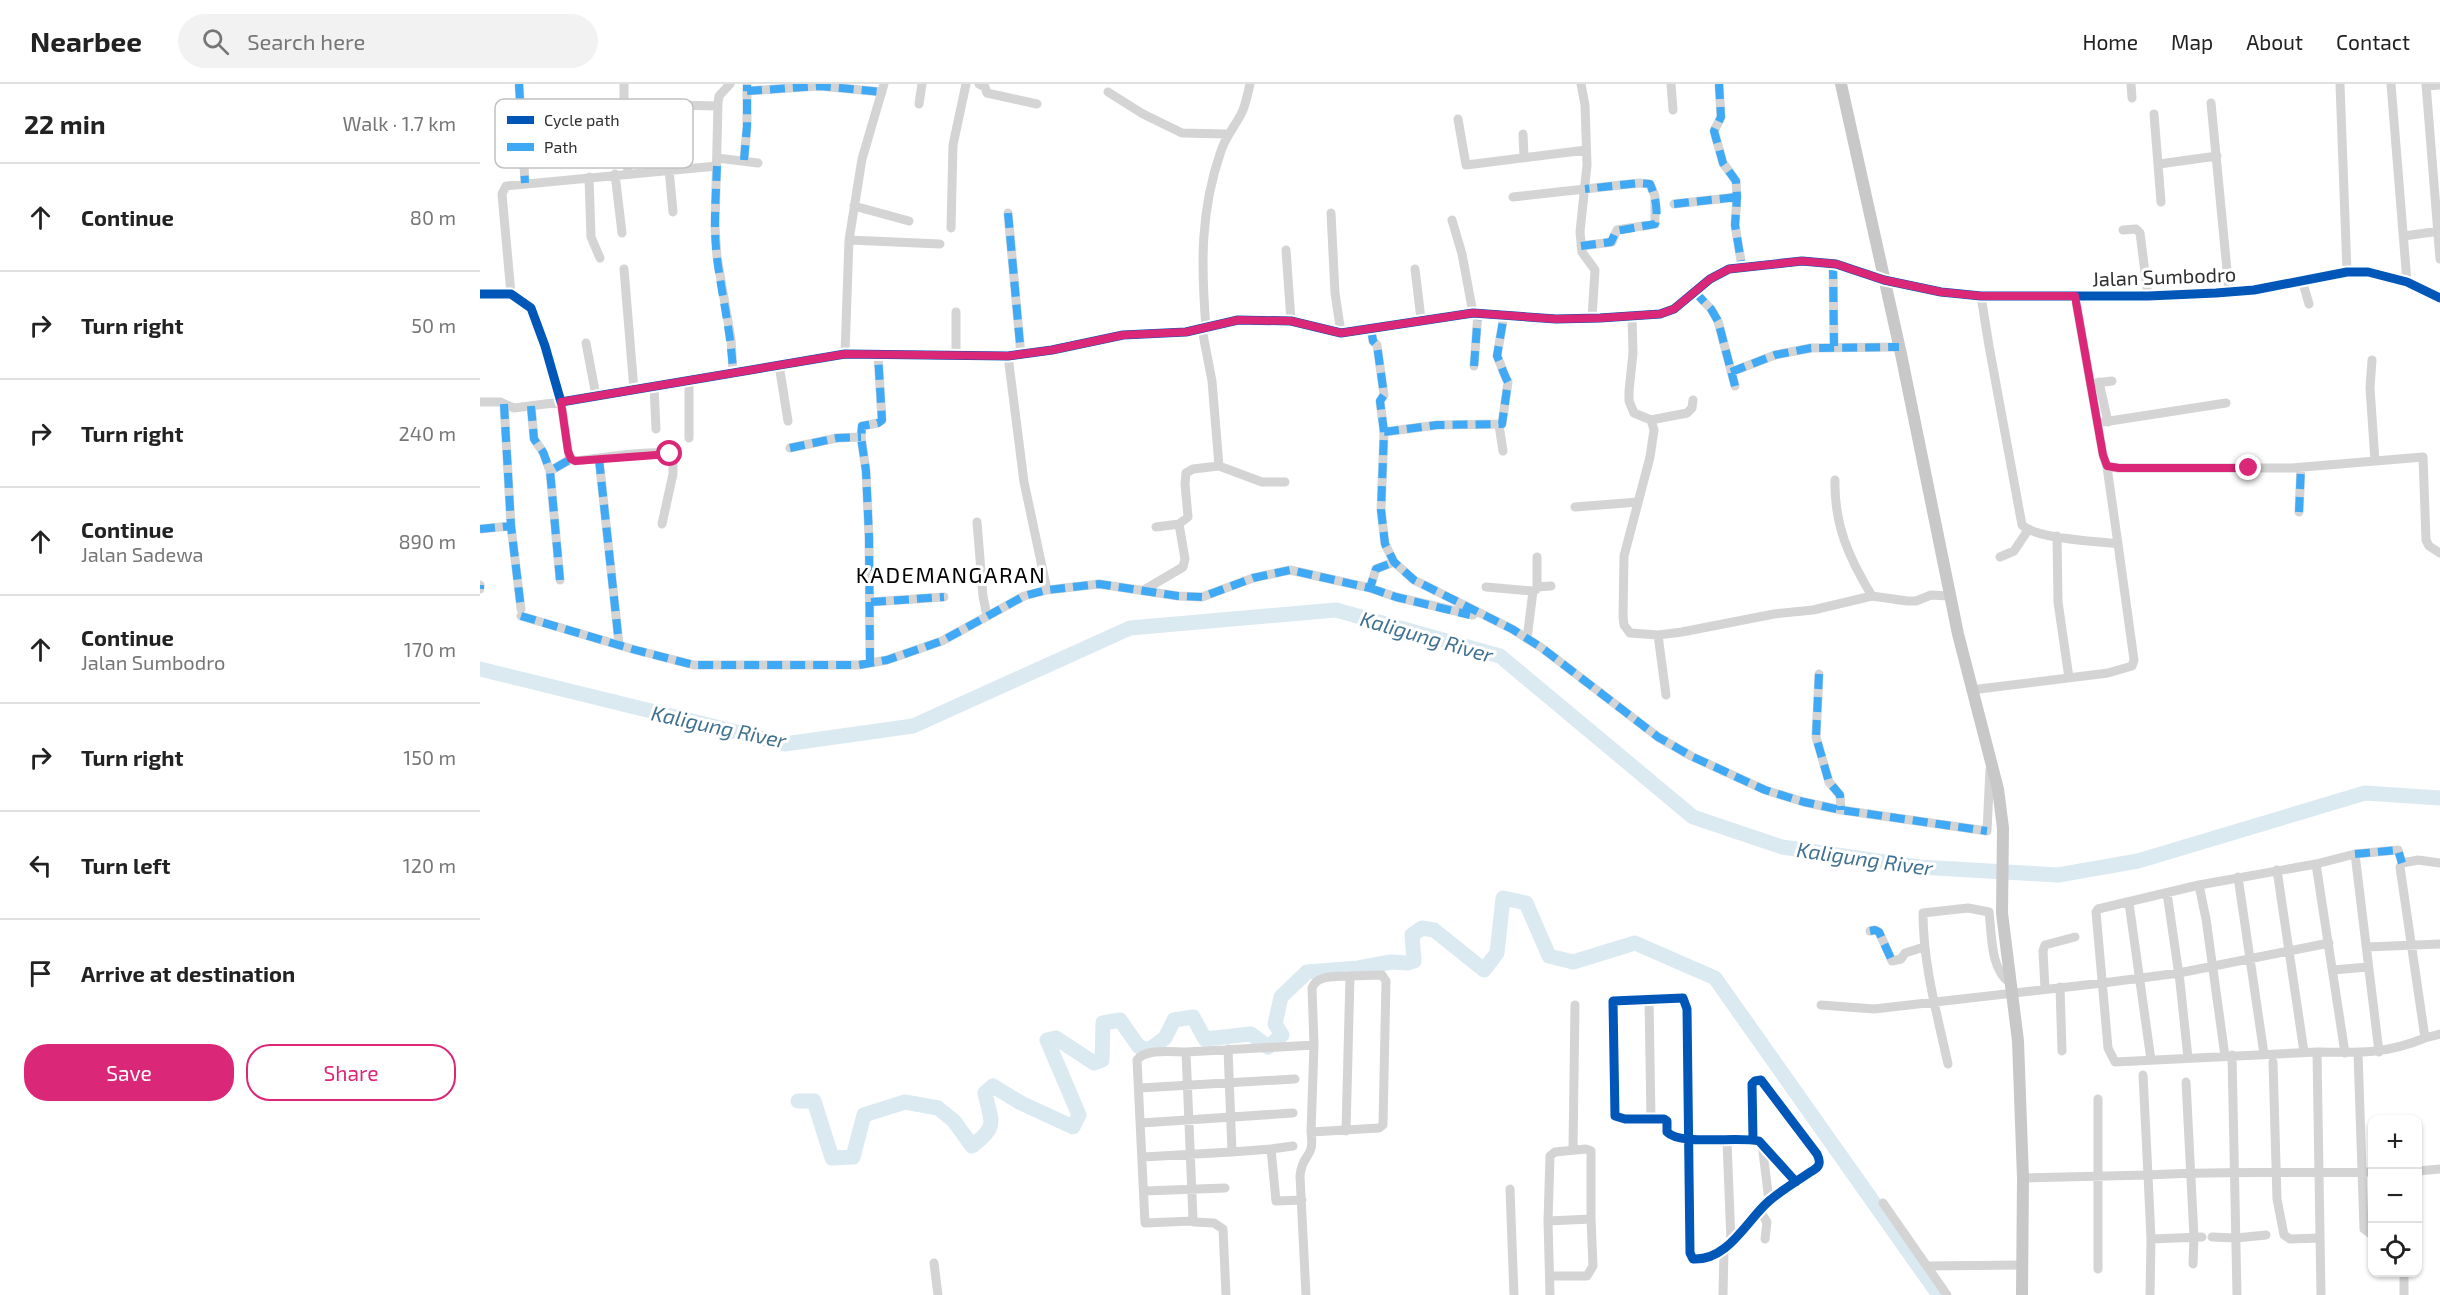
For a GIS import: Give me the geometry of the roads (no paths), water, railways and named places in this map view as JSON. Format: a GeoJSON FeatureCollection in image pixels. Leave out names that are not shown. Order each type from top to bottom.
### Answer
{"type":"FeatureCollection","features":[{"type":"Feature","properties":{"kind":"main road"},"geometry":{"type":"LineString","coordinates":[[1841,84],[1881,279],[1899,347],[1949,596],[1971,690],[1998,789],[2003,838],[2002,906],[2018,1041],[2024,1179],[2022,1295]]}},
{"type":"Feature","properties":{"kind":"street"},"geometry":{"type":"LineString","coordinates":[[519,84],[520,99]]}},
{"type":"Feature","properties":{"kind":"street"},"geometry":{"type":"LineString","coordinates":[[730,84],[719,96],[717,106],[715,227],[717,257],[731,339],[733,372]]}},
{"type":"Feature","properties":{"kind":"street"},"geometry":{"type":"LineString","coordinates":[[919,104],[922,84]]}},
{"type":"Feature","properties":{"kind":"street"},"geometry":{"type":"LineString","coordinates":[[951,228],[953,145],[966,84]]}},
{"type":"Feature","properties":{"kind":"street"},"geometry":{"type":"LineString","coordinates":[[981,84],[987,93],[1037,104]]}},
{"type":"Feature","properties":{"kind":"street"},"geometry":{"type":"LineString","coordinates":[[1219,466],[1212,381],[1204,333],[1204,219],[1217,163],[1227,134],[1241,114],[1250,84]]}},
{"type":"Feature","properties":{"kind":"street"},"geometry":{"type":"LineString","coordinates":[[1581,84],[1585,105],[1586,150],[1585,189],[1580,232],[1583,256],[1594,270],[1593,318]]}},
{"type":"Feature","properties":{"kind":"street"},"geometry":{"type":"LineString","coordinates":[[1671,84],[1673,110]]}},
{"type":"Feature","properties":{"kind":"street"},"geometry":{"type":"LineString","coordinates":[[1719,84],[1721,117],[1714,131],[1723,163],[1736,182],[1735,225],[1742,267]]}},
{"type":"Feature","properties":{"kind":"street"},"geometry":{"type":"LineString","coordinates":[[2131,84],[2132,98]]}},
{"type":"Feature","properties":{"kind":"street"},"geometry":{"type":"LineString","coordinates":[[2340,84],[2347,272]]}},
{"type":"Feature","properties":{"kind":"street"},"geometry":{"type":"LineString","coordinates":[[2391,84],[2407,282]]}},
{"type":"Feature","properties":{"kind":"street"},"geometry":{"type":"LineString","coordinates":[[2440,85],[2426,85],[2440,259]]}},
{"type":"Feature","properties":{"kind":"street"},"geometry":{"type":"LineString","coordinates":[[744,160],[747,87],[883,88],[862,159],[849,240],[845,354]]}},
{"type":"Feature","properties":{"kind":"street"},"geometry":{"type":"LineString","coordinates":[[1108,92],[1143,114],[1182,133],[1227,134]]}},
{"type":"Feature","properties":{"kind":"street"},"geometry":{"type":"LineString","coordinates":[[2211,103],[2229,291]]}},
{"type":"Feature","properties":{"kind":"street"},"geometry":{"type":"LineString","coordinates":[[693,105],[717,106]]}},
{"type":"Feature","properties":{"kind":"street"},"geometry":{"type":"LineString","coordinates":[[2154,114],[2161,202]]}},
{"type":"Feature","properties":{"kind":"street"},"geometry":{"type":"LineString","coordinates":[[1458,119],[1466,165],[1586,150]]}},
{"type":"Feature","properties":{"kind":"street"},"geometry":{"type":"LineString","coordinates":[[1523,134],[1524,157]]}},
{"type":"Feature","properties":{"kind":"street"},"geometry":{"type":"LineString","coordinates":[[2159,164],[2217,156]]}},
{"type":"Feature","properties":{"kind":"street"},"geometry":{"type":"LineString","coordinates":[[693,166],[744,160],[758,163]]}},
{"type":"Feature","properties":{"kind":"street"},"geometry":{"type":"LineString","coordinates":[[524,168],[525,183]]}},
{"type":"Feature","properties":{"kind":"street"},"geometry":{"type":"LineString","coordinates":[[628,168],[628,173]]}},
{"type":"Feature","properties":{"kind":"street"},"geometry":{"type":"LineString","coordinates":[[511,294],[502,194],[506,186],[681,168]]}},
{"type":"Feature","properties":{"kind":"street"},"geometry":{"type":"LineString","coordinates":[[669,170],[673,212]]}},
{"type":"Feature","properties":{"kind":"street"},"geometry":{"type":"LineString","coordinates":[[615,174],[622,233]]}},
{"type":"Feature","properties":{"kind":"street"},"geometry":{"type":"LineString","coordinates":[[589,177],[591,237],[600,258]]}},
{"type":"Feature","properties":{"kind":"street"},"geometry":{"type":"LineString","coordinates":[[1512,197],[1639,183],[1650,184],[1655,196],[1657,220],[1655,224],[1617,230],[1611,242],[1581,246]]}},
{"type":"Feature","properties":{"kind":"street"},"geometry":{"type":"LineString","coordinates":[[1674,204],[1737,197]]}},
{"type":"Feature","properties":{"kind":"street"},"geometry":{"type":"LineString","coordinates":[[854,206],[909,221]]}},
{"type":"Feature","properties":{"kind":"street"},"geometry":{"type":"LineString","coordinates":[[1008,213],[1022,355]]}},
{"type":"Feature","properties":{"kind":"street"},"geometry":{"type":"LineString","coordinates":[[480,402],[492,401],[514,408],[634,390],[654,390],[690,385],[733,372],[845,354],[956,357],[1008,362],[1022,355],[1123,335],[1204,333],[1238,320],[1291,321],[1341,333],[1335,293],[1331,213]]}},
{"type":"Feature","properties":{"kind":"street"},"geometry":{"type":"LineString","coordinates":[[1452,220],[1477,316],[1474,366]]}},
{"type":"Feature","properties":{"kind":"street"},"geometry":{"type":"LineString","coordinates":[[2123,230],[2136,229],[2140,233],[2148,296]]}},
{"type":"Feature","properties":{"kind":"street"},"geometry":{"type":"LineString","coordinates":[[2404,236],[2439,231]]}},
{"type":"Feature","properties":{"kind":"street"},"geometry":{"type":"LineString","coordinates":[[849,240],[940,244]]}},
{"type":"Feature","properties":{"kind":"street"},"geometry":{"type":"LineString","coordinates":[[1286,250],[1291,321]]}},
{"type":"Feature","properties":{"kind":"street","name":"Jalan Sumbodro"},"geometry":{"type":"LineString","coordinates":[[1341,333],[1372,332],[1421,319],[1477,316],[1503,320],[1593,318],[1631,322],[1668,312],[1699,296],[1721,273],[1742,267],[1802,261],[1833,264],[1881,279],[1941,292],[1981,296],[2148,296],[2254,290],[2347,272],[2368,272],[2407,282],[2440,298]]}},
{"type":"Feature","properties":{"kind":"street"},"geometry":{"type":"LineString","coordinates":[[1833,264],[1834,346]]}},
{"type":"Feature","properties":{"kind":"street"},"geometry":{"type":"LineString","coordinates":[[624,269],[634,390]]}},
{"type":"Feature","properties":{"kind":"street"},"geometry":{"type":"LineString","coordinates":[[1415,269],[1421,319]]}},
{"type":"Feature","properties":{"kind":"street"},"geometry":{"type":"LineString","coordinates":[[2302,280],[2309,304]]}},
{"type":"Feature","properties":{"kind":"street"},"geometry":{"type":"LineString","coordinates":[[480,294],[511,294],[524,302],[535,315],[561,402],[571,459]]}},
{"type":"Feature","properties":{"kind":"street"},"geometry":{"type":"LineString","coordinates":[[1699,296],[1718,321],[1735,386]]}},
{"type":"Feature","properties":{"kind":"street"},"geometry":{"type":"LineString","coordinates":[[1981,296],[2022,525],[2028,530],[2057,536],[2118,544]]}},
{"type":"Feature","properties":{"kind":"street"},"geometry":{"type":"LineString","coordinates":[[2075,296],[2094,383],[2108,422]]}},
{"type":"Feature","properties":{"kind":"street"},"geometry":{"type":"LineString","coordinates":[[956,312],[956,357]]}},
{"type":"Feature","properties":{"kind":"street"},"geometry":{"type":"LineString","coordinates":[[1384,432],[1437,425],[1499,425],[1503,422],[1508,384],[1498,358],[1503,320]]}},
{"type":"Feature","properties":{"kind":"street"},"geometry":{"type":"LineString","coordinates":[[1631,322],[1633,353],[1629,401],[1634,413],[1652,420],[1687,412],[1692,408],[1693,400]]}},
{"type":"Feature","properties":{"kind":"street"},"geometry":{"type":"LineString","coordinates":[[1372,332],[1383,377],[1384,395],[1380,401],[1384,432],[1381,510],[1385,544],[1394,562],[1414,580],[1527,639],[1595,689],[1628,717],[1666,742],[1765,790],[1841,810],[1988,831],[1990,763]]}},
{"type":"Feature","properties":{"kind":"street"},"geometry":{"type":"LineString","coordinates":[[586,343],[596,396]]}},
{"type":"Feature","properties":{"kind":"street"},"geometry":{"type":"LineString","coordinates":[[1731,372],[1776,355],[1811,348],[1899,347]]}},
{"type":"Feature","properties":{"kind":"street"},"geometry":{"type":"LineString","coordinates":[[870,663],[871,603],[866,471],[861,437],[862,426],[881,423],[882,420],[878,355]]}},
{"type":"Feature","properties":{"kind":"street"},"geometry":{"type":"LineString","coordinates":[[2372,360],[2370,388],[2375,461]]}},
{"type":"Feature","properties":{"kind":"street"},"geometry":{"type":"LineString","coordinates":[[1008,362],[1024,482],[1047,590]]}},
{"type":"Feature","properties":{"kind":"street"},"geometry":{"type":"LineString","coordinates":[[779,365],[788,421]]}},
{"type":"Feature","properties":{"kind":"street"},"geometry":{"type":"LineString","coordinates":[[2094,383],[2112,381]]}},
{"type":"Feature","properties":{"kind":"street"},"geometry":{"type":"LineString","coordinates":[[1971,690],[2122,670],[2133,663],[2107,466],[2097,423],[2094,383]]}},
{"type":"Feature","properties":{"kind":"street"},"geometry":{"type":"LineString","coordinates":[[689,438],[690,385]]}},
{"type":"Feature","properties":{"kind":"street"},"geometry":{"type":"LineString","coordinates":[[654,390],[656,429]]}},
{"type":"Feature","properties":{"kind":"street"},"geometry":{"type":"LineString","coordinates":[[2097,423],[2226,403]]}},
{"type":"Feature","properties":{"kind":"street"},"geometry":{"type":"LineString","coordinates":[[504,404],[511,526],[521,612],[619,644],[694,665],[870,663],[886,660],[942,640],[1024,596],[1047,590],[1090,584],[1202,597],[1253,578],[1290,570],[1370,588],[1395,597],[1469,615],[1485,616]]}},
{"type":"Feature","properties":{"kind":"street"},"geometry":{"type":"LineString","coordinates":[[531,406],[534,439],[543,452],[550,471],[560,580]]}},
{"type":"Feature","properties":{"kind":"street"},"geometry":{"type":"LineString","coordinates":[[1652,420],[1654,430],[1650,457],[1624,556],[1623,617],[1624,625],[1630,633],[1658,635],[1773,614],[1813,610],[1872,596],[1907,601],[1916,601],[1931,595],[1949,596]]}},
{"type":"Feature","properties":{"kind":"street"},"geometry":{"type":"LineString","coordinates":[[1499,425],[1503,451]]}},
{"type":"Feature","properties":{"kind":"street"},"geometry":{"type":"LineString","coordinates":[[790,448],[837,438],[861,437]]}},
{"type":"Feature","properties":{"kind":"street"},"geometry":{"type":"LineString","coordinates":[[550,471],[571,459],[599,459],[653,453],[673,455],[673,474],[662,524]]}},
{"type":"Feature","properties":{"kind":"street"},"geometry":{"type":"LineString","coordinates":[[2107,466],[2119,468],[2301,467],[2423,457],[2426,540],[2429,546],[2440,553]]}},
{"type":"Feature","properties":{"kind":"street"},"geometry":{"type":"LineString","coordinates":[[599,459],[619,644]]}},
{"type":"Feature","properties":{"kind":"street"},"geometry":{"type":"LineString","coordinates":[[1156,527],[1179,524],[1185,520],[1188,514],[1186,473],[1193,469],[1219,466],[1262,482],[1285,482]]}},
{"type":"Feature","properties":{"kind":"street"},"geometry":{"type":"LineString","coordinates":[[2299,512],[2301,467]]}},
{"type":"Feature","properties":{"kind":"street"},"geometry":{"type":"LineString","coordinates":[[1835,480],[1839,527],[1843,542],[1872,596]]}},
{"type":"Feature","properties":{"kind":"street"},"geometry":{"type":"LineString","coordinates":[[1575,507],[1638,502]]}},
{"type":"Feature","properties":{"kind":"street"},"geometry":{"type":"LineString","coordinates":[[977,522],[983,596],[987,616]]}},
{"type":"Feature","properties":{"kind":"street"},"geometry":{"type":"LineString","coordinates":[[1144,590],[1183,567],[1185,559],[1179,524]]}},
{"type":"Feature","properties":{"kind":"street"},"geometry":{"type":"LineString","coordinates":[[480,529],[511,526]]}},
{"type":"Feature","properties":{"kind":"street"},"geometry":{"type":"LineString","coordinates":[[2000,557],[2014,551],[2028,530]]}},
{"type":"Feature","properties":{"kind":"street"},"geometry":{"type":"LineString","coordinates":[[2057,536],[2058,602],[2069,678]]}},
{"type":"Feature","properties":{"kind":"street"},"geometry":{"type":"LineString","coordinates":[[1527,639],[1538,557]]}},
{"type":"Feature","properties":{"kind":"street"},"geometry":{"type":"LineString","coordinates":[[1370,588],[1376,569],[1394,562]]}},
{"type":"Feature","properties":{"kind":"street"},"geometry":{"type":"LineString","coordinates":[[1486,587],[1535,589],[1551,586]]}},
{"type":"Feature","properties":{"kind":"street"},"geometry":{"type":"LineString","coordinates":[[871,603],[944,597]]}},
{"type":"Feature","properties":{"kind":"street"},"geometry":{"type":"LineString","coordinates":[[1658,635],[1666,695]]}},
{"type":"Feature","properties":{"kind":"street"},"geometry":{"type":"LineString","coordinates":[[1819,674],[1816,737],[1829,782],[1840,795],[1841,810]]}},
{"type":"Feature","properties":{"kind":"street"},"geometry":{"type":"LineString","coordinates":[[2425,1038],[2400,867],[2402,863],[2398,850],[2355,854],[2316,864],[2199,885],[2129,903],[2102,907],[2096,912],[2108,1048],[2112,1059],[2118,1062],[2304,1052],[2379,1052],[2402,1048],[2440,1034]]}},
{"type":"Feature","properties":{"kind":"street"},"geometry":{"type":"LineString","coordinates":[[2355,854],[2379,1052]]}},
{"type":"Feature","properties":{"kind":"street"},"geometry":{"type":"LineString","coordinates":[[2402,863],[2418,860],[2440,863]]}},
{"type":"Feature","properties":{"kind":"street"},"geometry":{"type":"LineString","coordinates":[[2316,864],[2345,1053]]}},
{"type":"Feature","properties":{"kind":"street"},"geometry":{"type":"LineString","coordinates":[[2277,870],[2304,1052]]}},
{"type":"Feature","properties":{"kind":"street"},"geometry":{"type":"LineString","coordinates":[[2238,877],[2264,1054]]}},
{"type":"Feature","properties":{"kind":"street"},"geometry":{"type":"LineString","coordinates":[[2199,885],[2228,1056],[2237,1295]]}},
{"type":"Feature","properties":{"kind":"street"},"geometry":{"type":"LineString","coordinates":[[2167,893],[2179,973],[2188,1058]]}},
{"type":"Feature","properties":{"kind":"street"},"geometry":{"type":"LineString","coordinates":[[2129,903],[2151,1060]]}},
{"type":"Feature","properties":{"kind":"street"},"geometry":{"type":"LineString","coordinates":[[1948,1064],[1924,947],[1923,913],[1968,908],[1989,912],[1998,970],[2011,988]]}},
{"type":"Feature","properties":{"kind":"street"},"geometry":{"type":"LineString","coordinates":[[1870,931],[1879,932],[1892,961],[1900,959],[1905,953],[1924,947]]}},
{"type":"Feature","properties":{"kind":"street"},"geometry":{"type":"LineString","coordinates":[[2045,989],[2043,951],[2045,945],[2075,937]]}},
{"type":"Feature","properties":{"kind":"street"},"geometry":{"type":"LineString","coordinates":[[1821,1005],[1867,1010],[1934,1002],[2011,988],[2045,989],[2103,983],[2179,973],[2329,943]]}},
{"type":"Feature","properties":{"kind":"street"},"geometry":{"type":"LineString","coordinates":[[2366,947],[2440,944]]}},
{"type":"Feature","properties":{"kind":"street"},"geometry":{"type":"LineString","coordinates":[[2333,970],[2368,967]]}},
{"type":"Feature","properties":{"kind":"street"},"geometry":{"type":"LineString","coordinates":[[1306,1295],[1300,1170],[1304,1160],[1312,1151],[1311,1132],[1314,1045],[1312,988],[1320,978],[1382,975],[1385,978],[1384,1121],[1379,1128],[1311,1132]]}},
{"type":"Feature","properties":{"kind":"street"},"geometry":{"type":"LineString","coordinates":[[1346,1131],[1350,976]]}},
{"type":"Feature","properties":{"kind":"street"},"geometry":{"type":"LineString","coordinates":[[2060,987],[2062,1051]]}},
{"type":"Feature","properties":{"kind":"street"},"geometry":{"type":"LineString","coordinates":[[1768,1201],[1758,1141],[1752,1084],[1761,1080],[1819,1158],[1818,1166],[1796,1182],[1768,1201],[1724,1250],[1696,1260],[1691,1257],[1688,1138],[1686,1004],[1683,998],[1616,1000],[1612,1005],[1615,1116],[1625,1119],[1666,1119],[1668,1134],[1688,1138],[1758,1141],[1796,1182]]}},
{"type":"Feature","properties":{"kind":"street"},"geometry":{"type":"LineString","coordinates":[[1649,999],[1651,1119]]}},
{"type":"Feature","properties":{"kind":"street"},"geometry":{"type":"LineString","coordinates":[[1573,1149],[1575,1005]]}},
{"type":"Feature","properties":{"kind":"street"},"geometry":{"type":"LineString","coordinates":[[1226,1295],[1222,1229],[1214,1223],[1193,1221],[1146,1224],[1137,1060],[1140,1055],[1314,1045]]}},
{"type":"Feature","properties":{"kind":"street"},"geometry":{"type":"LineString","coordinates":[[1228,1049],[1232,1152]]}},
{"type":"Feature","properties":{"kind":"street"},"geometry":{"type":"LineString","coordinates":[[1186,1052],[1193,1221]]}},
{"type":"Feature","properties":{"kind":"street"},"geometry":{"type":"LineString","coordinates":[[2318,1052],[2321,1295]]}},
{"type":"Feature","properties":{"kind":"street"},"geometry":{"type":"LineString","coordinates":[[2358,1053],[2368,1172],[2364,1229],[2368,1232]]}},
{"type":"Feature","properties":{"kind":"street"},"geometry":{"type":"LineString","coordinates":[[2273,1062],[2278,1205],[2285,1237],[2290,1239],[2320,1238]]}},
{"type":"Feature","properties":{"kind":"street"},"geometry":{"type":"LineString","coordinates":[[2143,1076],[2151,1239],[2150,1295]]}},
{"type":"Feature","properties":{"kind":"street"},"geometry":{"type":"LineString","coordinates":[[1140,1088],[1295,1079]]}},
{"type":"Feature","properties":{"kind":"street"},"geometry":{"type":"LineString","coordinates":[[2186,1082],[2191,1172],[2203,1237],[2193,1264]]}},
{"type":"Feature","properties":{"kind":"street"},"geometry":{"type":"LineString","coordinates":[[2098,1099],[2098,1269]]}},
{"type":"Feature","properties":{"kind":"street"},"geometry":{"type":"LineString","coordinates":[[1141,1123],[1230,1119],[1293,1113]]}},
{"type":"Feature","properties":{"kind":"street"},"geometry":{"type":"LineString","coordinates":[[1727,1141],[1731,1242]]}},
{"type":"Feature","properties":{"kind":"street"},"geometry":{"type":"LineString","coordinates":[[1143,1157],[1293,1146]]}},
{"type":"Feature","properties":{"kind":"street"},"geometry":{"type":"LineString","coordinates":[[1271,1149],[1276,1201],[1302,1200]]}},
{"type":"Feature","properties":{"kind":"street"},"geometry":{"type":"LineString","coordinates":[[1550,1276],[1587,1276],[1593,1266],[1592,1154],[1586,1149],[1557,1151],[1550,1156],[1548,1221],[1550,1295]]}},
{"type":"Feature","properties":{"kind":"street"},"geometry":{"type":"LineString","coordinates":[[2422,1171],[2440,1169]]}},
{"type":"Feature","properties":{"kind":"street"},"geometry":{"type":"LineString","coordinates":[[2024,1179],[2191,1172],[2278,1174],[2368,1172]]}},
{"type":"Feature","properties":{"kind":"street"},"geometry":{"type":"LineString","coordinates":[[1144,1191],[1225,1188]]}},
{"type":"Feature","properties":{"kind":"street"},"geometry":{"type":"LineString","coordinates":[[1510,1190],[1514,1295]]}},
{"type":"Feature","properties":{"kind":"street"},"geometry":{"type":"LineString","coordinates":[[1882,1203],[1947,1295]]}},
{"type":"Feature","properties":{"kind":"street"},"geometry":{"type":"LineString","coordinates":[[1760,1211],[1767,1222],[1765,1239]]}},
{"type":"Feature","properties":{"kind":"street"},"geometry":{"type":"LineString","coordinates":[[1548,1221],[1591,1219]]}},
{"type":"Feature","properties":{"kind":"street"},"geometry":{"type":"LineString","coordinates":[[2151,1239],[2236,1238],[2266,1235]]}},
{"type":"Feature","properties":{"kind":"street"},"geometry":{"type":"LineString","coordinates":[[1723,1295],[1724,1250]]}},
{"type":"Feature","properties":{"kind":"street"},"geometry":{"type":"LineString","coordinates":[[934,1263],[938,1295]]}},
{"type":"Feature","properties":{"kind":"street"},"geometry":{"type":"LineString","coordinates":[[1927,1266],[2021,1265]]}},
{"type":"Feature","properties":{"kind":"street"},"geometry":{"type":"LineString","coordinates":[[2404,1277],[2404,1295]]}},
{"type":"Feature","properties":{"kind":"waterway","name":"Kaligung River"},"geometry":{"type":"LineString","coordinates":[[480,669],[785,744],[913,726],[1130,628],[1336,610],[1500,656],[1693,817],[1782,847],[1919,867],[2058,875],[2138,861],[2365,793],[2440,798]]}},
{"type":"Feature","properties":{"kind":"waterway"},"geometry":{"type":"LineString","coordinates":[[798,1101],[814,1101],[832,1158],[853,1157],[864,1115],[905,1102],[938,1108],[954,1121],[972,1146],[990,1128],[991,1117],[985,1093],[993,1086],[1021,1103],[1073,1127],[1079,1115],[1047,1040],[1056,1038],[1094,1063],[1102,1060],[1103,1023],[1120,1020],[1139,1047],[1149,1050],[1165,1038],[1174,1020],[1193,1017],[1205,1039],[1251,1034],[1268,1047],[1282,1035],[1275,1024],[1281,997],[1307,972],[1414,961],[1412,935],[1422,928],[1434,930],[1484,970],[1497,953],[1503,898],[1526,903],[1549,956],[1573,962],[1635,943],[1715,978],[1939,1295]]}},
{"type":"Feature","properties":{"kind":"district","name":"KADEMANGARAN"},"geometry":{"type":"Point","coordinates":[951,574]}}]}
